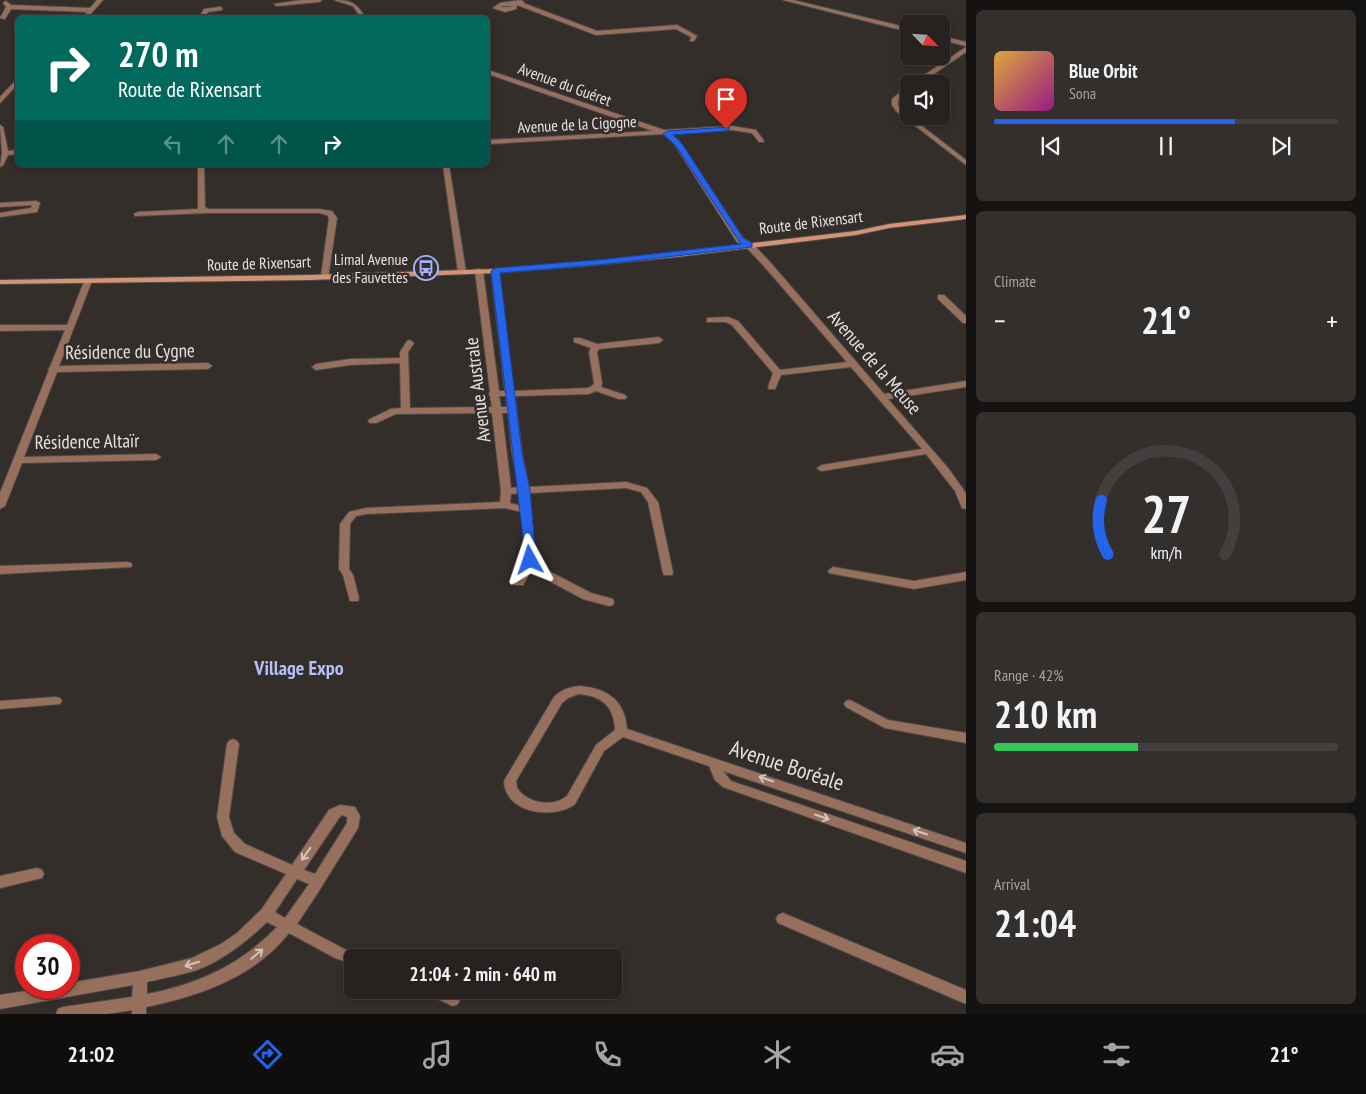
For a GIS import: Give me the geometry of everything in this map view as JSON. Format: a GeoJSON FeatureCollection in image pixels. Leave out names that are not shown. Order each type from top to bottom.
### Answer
{"type":"FeatureCollection","features":[{"type":"Feature","properties":{"kind":"street"},"geometry":{"type":"LineString","coordinates":[[87,15],[100,0]]}},
{"type":"Feature","properties":{"kind":"street"},"geometry":{"type":"LineString","coordinates":[[277,4],[319,0]]}},
{"type":"Feature","properties":{"kind":"street"},"geometry":{"type":"LineString","coordinates":[[337,0],[355,5],[362,15]]}},
{"type":"Feature","properties":{"kind":"street"},"geometry":{"type":"LineString","coordinates":[[527,0],[515,4],[596,34],[677,27],[694,36],[692,40]]}},
{"type":"Feature","properties":{"kind":"street"},"geometry":{"type":"LineString","coordinates":[[786,0],[900,28]]}},
{"type":"Feature","properties":{"kind":"street"},"geometry":{"type":"LineString","coordinates":[[2,18],[7,5],[92,10]]}},
{"type":"Feature","properties":{"kind":"street"},"geometry":{"type":"LineString","coordinates":[[203,15],[206,10],[220,9]]}},
{"type":"Feature","properties":{"kind":"street"},"geometry":{"type":"LineString","coordinates":[[950,40],[966,44]]}},
{"type":"Feature","properties":{"kind":"street"},"geometry":{"type":"LineString","coordinates":[[927,75],[966,49]]}},
{"type":"Feature","properties":{"kind":"street","name":"Avenue du Guéret"},"geometry":{"type":"LineString","coordinates":[[490,73],[667,134]]}},
{"type":"Feature","properties":{"kind":"street"},"geometry":{"type":"LineString","coordinates":[[0,101],[15,84]]}},
{"type":"Feature","properties":{"kind":"street"},"geometry":{"type":"LineString","coordinates":[[900,93],[894,101],[900,112]]}},
{"type":"Feature","properties":{"kind":"street","name":"Avenue du Guéret"},"geometry":{"type":"LineString","coordinates":[[624,136],[631,130],[632,123]]}},
{"type":"Feature","properties":{"kind":"street"},"geometry":{"type":"LineString","coordinates":[[917,125],[966,163]]}},
{"type":"Feature","properties":{"kind":"street"},"geometry":{"type":"LineString","coordinates":[[0,127],[5,153],[0,165]]}},
{"type":"Feature","properties":{"kind":"street","name":"Avenue de la Cigogne"},"geometry":{"type":"LineString","coordinates":[[490,142],[745,129],[754,131],[761,141]]}},
{"type":"Feature","properties":{"kind":"street"},"geometry":{"type":"LineString","coordinates":[[667,134],[679,145],[740,240],[749,245]]}},
{"type":"Feature","properties":{"kind":"street"},"geometry":{"type":"LineString","coordinates":[[5,153],[15,152]]}},
{"type":"Feature","properties":{"kind":"street"},"geometry":{"type":"LineString","coordinates":[[201,167],[201,208],[206,212]]}},
{"type":"Feature","properties":{"kind":"street"},"geometry":{"type":"LineString","coordinates":[[446,167],[462,272]]}},
{"type":"Feature","properties":{"kind":"street"},"geometry":{"type":"LineString","coordinates":[[0,205],[36,204],[34,210],[29,212],[0,215]]}},
{"type":"Feature","properties":{"kind":"street"},"geometry":{"type":"LineString","coordinates":[[138,214],[319,211],[329,214],[333,218],[325,276]]}},
{"type":"Feature","properties":{"kind":"street","name":"Route de Rixensart"},"geometry":{"type":"LineString","coordinates":[[0,282],[175,281],[495,271],[582,264],[749,245],[966,217]]}},
{"type":"Feature","properties":{"kind":"street","name":"Avenue de la Meuse"},"geometry":{"type":"LineString","coordinates":[[749,245],[963,491],[966,506]]}},
{"type":"Feature","properties":{"kind":"street","name":"Avenue Australe"},"geometry":{"type":"LineString","coordinates":[[479,271],[488,329],[493,394],[506,491],[505,505]]}},
{"type":"Feature","properties":{"kind":"street","name":"Avenue Australe"},"geometry":{"type":"LineString","coordinates":[[495,271],[517,453],[524,490],[529,565]]}},
{"type":"Feature","properties":{"kind":"street"},"geometry":{"type":"LineString","coordinates":[[0,506],[4,486],[18,460],[88,281]]}},
{"type":"Feature","properties":{"kind":"street"},"geometry":{"type":"LineString","coordinates":[[941,297],[966,321]]}},
{"type":"Feature","properties":{"kind":"street"},"geometry":{"type":"LineString","coordinates":[[710,320],[729,315],[778,374]]}},
{"type":"Feature","properties":{"kind":"street"},"geometry":{"type":"LineString","coordinates":[[0,328],[70,327]]}},
{"type":"Feature","properties":{"kind":"street"},"geometry":{"type":"LineString","coordinates":[[577,340],[596,347],[659,340]]}},
{"type":"Feature","properties":{"kind":"street"},"geometry":{"type":"LineString","coordinates":[[406,411],[404,352],[410,343]]}},
{"type":"Feature","properties":{"kind":"street"},"geometry":{"type":"LineString","coordinates":[[493,394],[588,392],[596,388],[598,383],[593,352],[596,347]]}},
{"type":"Feature","properties":{"kind":"street"},"geometry":{"type":"LineString","coordinates":[[316,367],[350,362],[404,360]]}},
{"type":"Feature","properties":{"kind":"street"},"geometry":{"type":"LineString","coordinates":[[778,374],[853,364]]}},
{"type":"Feature","properties":{"kind":"street","name":"Résidence du Cygne"},"geometry":{"type":"LineString","coordinates":[[52,369],[208,366]]}},
{"type":"Feature","properties":{"kind":"street"},"geometry":{"type":"LineString","coordinates":[[772,387],[778,374]]}},
{"type":"Feature","properties":{"kind":"street"},"geometry":{"type":"LineString","coordinates":[[883,397],[966,384]]}},
{"type":"Feature","properties":{"kind":"street"},"geometry":{"type":"LineString","coordinates":[[596,388],[622,397]]}},
{"type":"Feature","properties":{"kind":"street"},"geometry":{"type":"LineString","coordinates":[[373,421],[394,411],[513,410]]}},
{"type":"Feature","properties":{"kind":"street"},"geometry":{"type":"LineString","coordinates":[[822,468],[928,451]]}},
{"type":"Feature","properties":{"kind":"street","name":"Résidence Altaïr"},"geometry":{"type":"LineString","coordinates":[[18,460],[156,457]]}},
{"type":"Feature","properties":{"kind":"street"},"geometry":{"type":"LineString","coordinates":[[506,491],[626,485],[644,490],[653,502],[668,573]]}},
{"type":"Feature","properties":{"kind":"street"},"geometry":{"type":"LineString","coordinates":[[354,598],[348,575],[344,569],[345,524],[353,514],[366,511],[505,505],[526,510]]}},
{"type":"Feature","properties":{"kind":"street"},"geometry":{"type":"LineString","coordinates":[[0,570],[128,565]]}},
{"type":"Feature","properties":{"kind":"street"},"geometry":{"type":"LineString","coordinates":[[519,582],[529,565],[587,596],[609,602]]}},
{"type":"Feature","properties":{"kind":"street"},"geometry":{"type":"LineString","coordinates":[[833,571],[914,585],[966,576]]}},
{"type":"Feature","properties":{"kind":"street"},"geometry":{"type":"LineString","coordinates":[[579,689],[609,700],[618,711],[621,732],[600,748],[567,805],[552,809],[524,801],[512,794],[509,788],[510,781],[558,700],[566,692],[579,689]]}},
{"type":"Feature","properties":{"kind":"street"},"geometry":{"type":"LineString","coordinates":[[0,705],[56,701]]}},
{"type":"Feature","properties":{"kind":"street"},"geometry":{"type":"LineString","coordinates":[[850,704],[885,724],[966,738]]}},
{"type":"Feature","properties":{"kind":"street"},"geometry":{"type":"LineString","coordinates":[[621,732],[714,763]]}},
{"type":"Feature","properties":{"kind":"street"},"geometry":{"type":"LineString","coordinates":[[233,744],[223,818],[228,836],[240,848],[316,881]]}},
{"type":"Feature","properties":{"kind":"street","name":"Avenue Boréale"},"geometry":{"type":"LineString","coordinates":[[714,763],[966,848]]}},
{"type":"Feature","properties":{"kind":"street","name":"Avenue Boréale"},"geometry":{"type":"LineString","coordinates":[[714,763],[719,777],[727,784],[966,867]]}},
{"type":"Feature","properties":{"kind":"street"},"geometry":{"type":"LineString","coordinates":[[0,1002],[140,977],[202,961],[242,937],[266,914],[334,814],[340,810],[350,811],[354,816],[353,824],[287,926],[248,961],[220,978],[139,1008],[63,1014]]}},
{"type":"Feature","properties":{"kind":"street"},"geometry":{"type":"LineString","coordinates":[[0,882],[37,874]]}},
{"type":"Feature","properties":{"kind":"street"},"geometry":{"type":"LineString","coordinates":[[266,914],[344,955]]}},
{"type":"Feature","properties":{"kind":"street"},"geometry":{"type":"LineString","coordinates":[[783,919],[966,996]]}},
{"type":"Feature","properties":{"kind":"street"},"geometry":{"type":"LineString","coordinates":[[139,1008],[140,977]]}},
{"type":"Feature","properties":{"kind":"place","name":"Limal Avenue des Fauvettes"},"geometry":{"type":"Point","coordinates":[426,268]}},
{"type":"Feature","properties":{"kind":"district","name":"Village Expo"},"geometry":{"type":"Point","coordinates":[299,668]}},
{"type":"Feature","properties":{"kind":"route"},"geometry":{"type":"LineString","coordinates":[[530,560],[524,490],[517,453],[495,271],[608,262],[749,245],[740,240],[679,145],[667,134],[726,129]]}}]}
